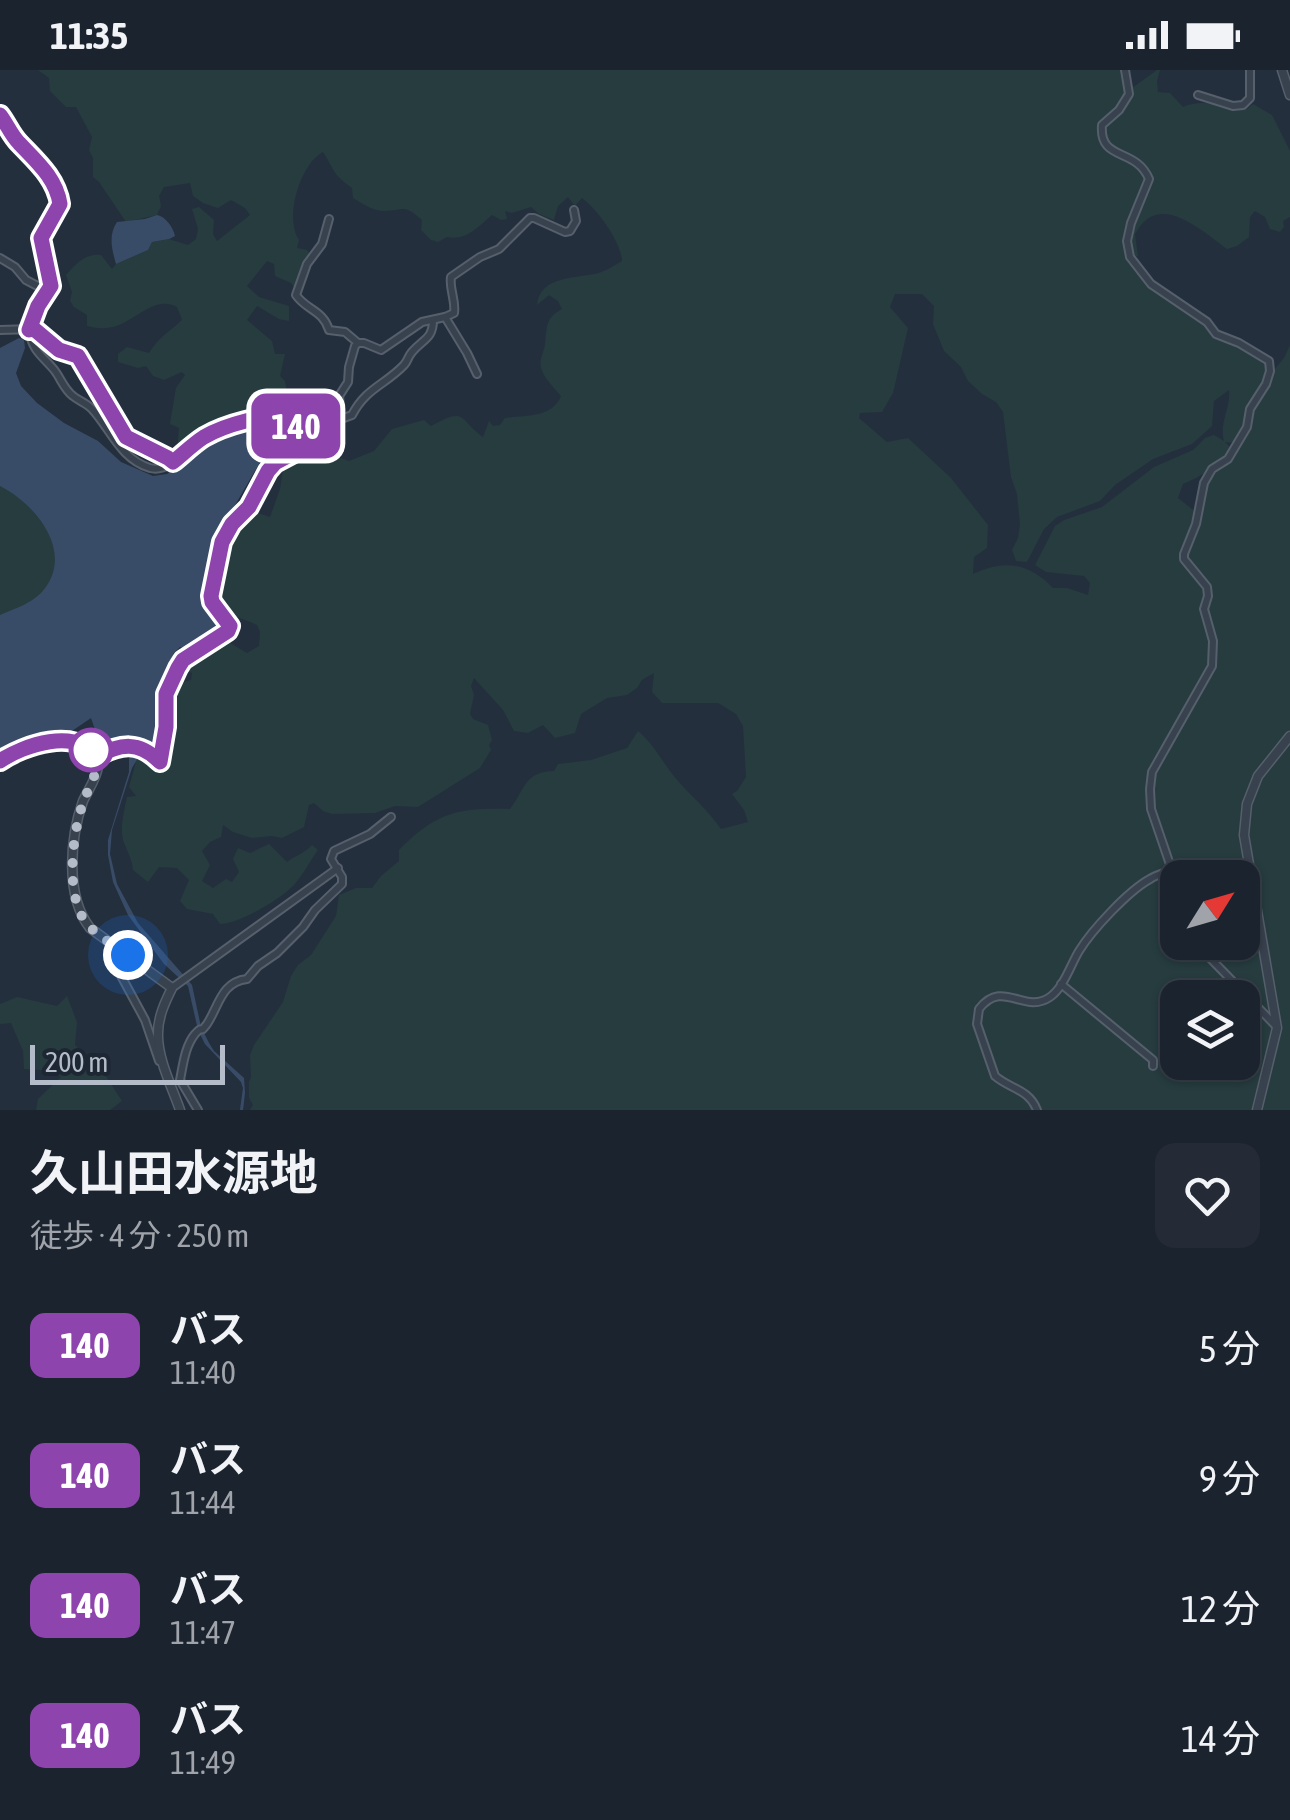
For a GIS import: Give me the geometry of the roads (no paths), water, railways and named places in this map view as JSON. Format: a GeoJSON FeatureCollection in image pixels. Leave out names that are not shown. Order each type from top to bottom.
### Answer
{"type":"FeatureCollection","features":[{"type":"Feature","properties":{"kind":"street"},"geometry":{"type":"LineString","coordinates":[[1125,70],[1129,94],[1102,125],[1101,133],[1108,148],[1138,162],[1148,179],[1130,223],[1130,257],[1151,284],[1223,338],[1257,353],[1268,362],[1270,370],[1238,444],[1204,482],[1196,524],[1184,554],[1207,588],[1204,609],[1213,654],[1212,666],[1152,772],[1151,808],[1169,860]]}},
{"type":"Feature","properties":{"kind":"street"},"geometry":{"type":"LineString","coordinates":[[1198,95],[1233,106],[1244,105],[1250,98],[1250,70]]}},
{"type":"Feature","properties":{"kind":"street"},"geometry":{"type":"LineString","coordinates":[[1282,70],[1290,95]]}},
{"type":"Feature","properties":{"kind":"street"},"geometry":{"type":"LineString","coordinates":[[0,115],[50,176],[60,204],[41,238],[51,286],[29,330],[36,352],[70,394],[93,410],[114,442],[148,467],[164,468],[220,430],[278,417],[294,423],[307,446]]}},
{"type":"Feature","properties":{"kind":"street"},"geometry":{"type":"LineString","coordinates":[[329,219],[322,244],[306,264],[296,295],[321,314],[328,330],[345,332],[358,343],[381,350],[422,322],[454,313],[451,276],[480,256],[499,249],[530,218],[565,232],[574,228],[574,210]]}},
{"type":"Feature","properties":{"kind":"street"},"geometry":{"type":"LineString","coordinates":[[0,258],[46,291]]}},
{"type":"Feature","properties":{"kind":"street"},"geometry":{"type":"LineString","coordinates":[[445,318],[477,374]]}},
{"type":"Feature","properties":{"kind":"street"},"geometry":{"type":"LineString","coordinates":[[99,755],[117,746],[131,745],[144,748],[160,762],[165,745],[166,694],[178,668],[183,660],[230,626],[211,596],[225,535],[249,507],[275,463],[352,415],[361,398],[404,364],[428,338],[433,332],[433,320]]}},
{"type":"Feature","properties":{"kind":"street"},"geometry":{"type":"LineString","coordinates":[[0,330],[34,329],[59,350],[78,356],[126,437],[173,462]]}},
{"type":"Feature","properties":{"kind":"street"},"geometry":{"type":"LineString","coordinates":[[341,420],[339,396],[348,382],[354,346],[358,343]]}},
{"type":"Feature","properties":{"kind":"street"},"geometry":{"type":"LineString","coordinates":[[1257,1110],[1277,1028],[1244,836],[1247,804],[1258,776],[1290,736]]}},
{"type":"Feature","properties":{"kind":"street"},"geometry":{"type":"LineString","coordinates":[[0,761],[16,752],[68,740],[99,755]]}},
{"type":"Feature","properties":{"kind":"street"},"geometry":{"type":"LineString","coordinates":[[99,755],[78,821],[72,875],[82,918],[172,988]]}},
{"type":"Feature","properties":{"kind":"street"},"geometry":{"type":"LineString","coordinates":[[198,1110],[180,1080],[189,1045],[205,1027],[222,993],[238,980],[247,980],[258,966],[277,953],[342,884],[331,859],[334,850],[370,834],[391,817]]}},
{"type":"Feature","properties":{"kind":"street"},"geometry":{"type":"LineString","coordinates":[[178,1110],[158,1034],[172,988],[338,868]]}},
{"type":"Feature","properties":{"kind":"street"},"geometry":{"type":"LineString","coordinates":[[1037,1110],[1022,1091],[995,1076],[976,1018],[979,1009],[992,998],[1007,996],[1040,1002],[1054,993],[1090,933],[1139,886],[1160,874]]}},
{"type":"Feature","properties":{"kind":"street"},"geometry":{"type":"LineString","coordinates":[[132,958],[119,972],[145,1020],[178,1110]]}},
{"type":"Feature","properties":{"kind":"street"},"geometry":{"type":"LineString","coordinates":[[1212,960],[1277,1028],[1290,1033]]}},
{"type":"Feature","properties":{"kind":"street"},"geometry":{"type":"LineString","coordinates":[[1061,984],[1154,1060],[1153,1066]]}},
{"type":"Feature","properties":{"kind":"water"},"geometry":{"type":"Polygon","coordinates":[[[157,215],[169,223],[175,236],[152,242],[148,250],[116,264],[112,237],[117,222],[157,215]]]}},
{"type":"Feature","properties":{"kind":"water"},"geometry":{"type":"Polygon","coordinates":[[[19,338],[24,340],[25,348],[16,373],[21,386],[37,403],[98,441],[121,462],[153,476],[167,474],[229,430],[262,423],[272,435],[270,445],[220,531],[205,594],[217,629],[193,651],[180,647],[173,654],[172,674],[162,696],[158,755],[130,744],[102,750],[91,718],[69,733],[23,742],[0,754],[0,615],[41,593],[55,562],[48,532],[38,517],[0,486],[0,348],[19,338]]]}},
{"type":"Feature","properties":{"kind":"water"},"geometry":{"type":"Polygon","coordinates":[[[129,755],[138,758],[112,830],[110,854],[117,884],[138,923],[192,985],[201,1027],[214,1051],[244,1078],[243,1110],[241,1082],[205,1044],[188,986],[164,964],[128,915],[113,882],[108,840],[129,772],[129,755]]]}}]}
